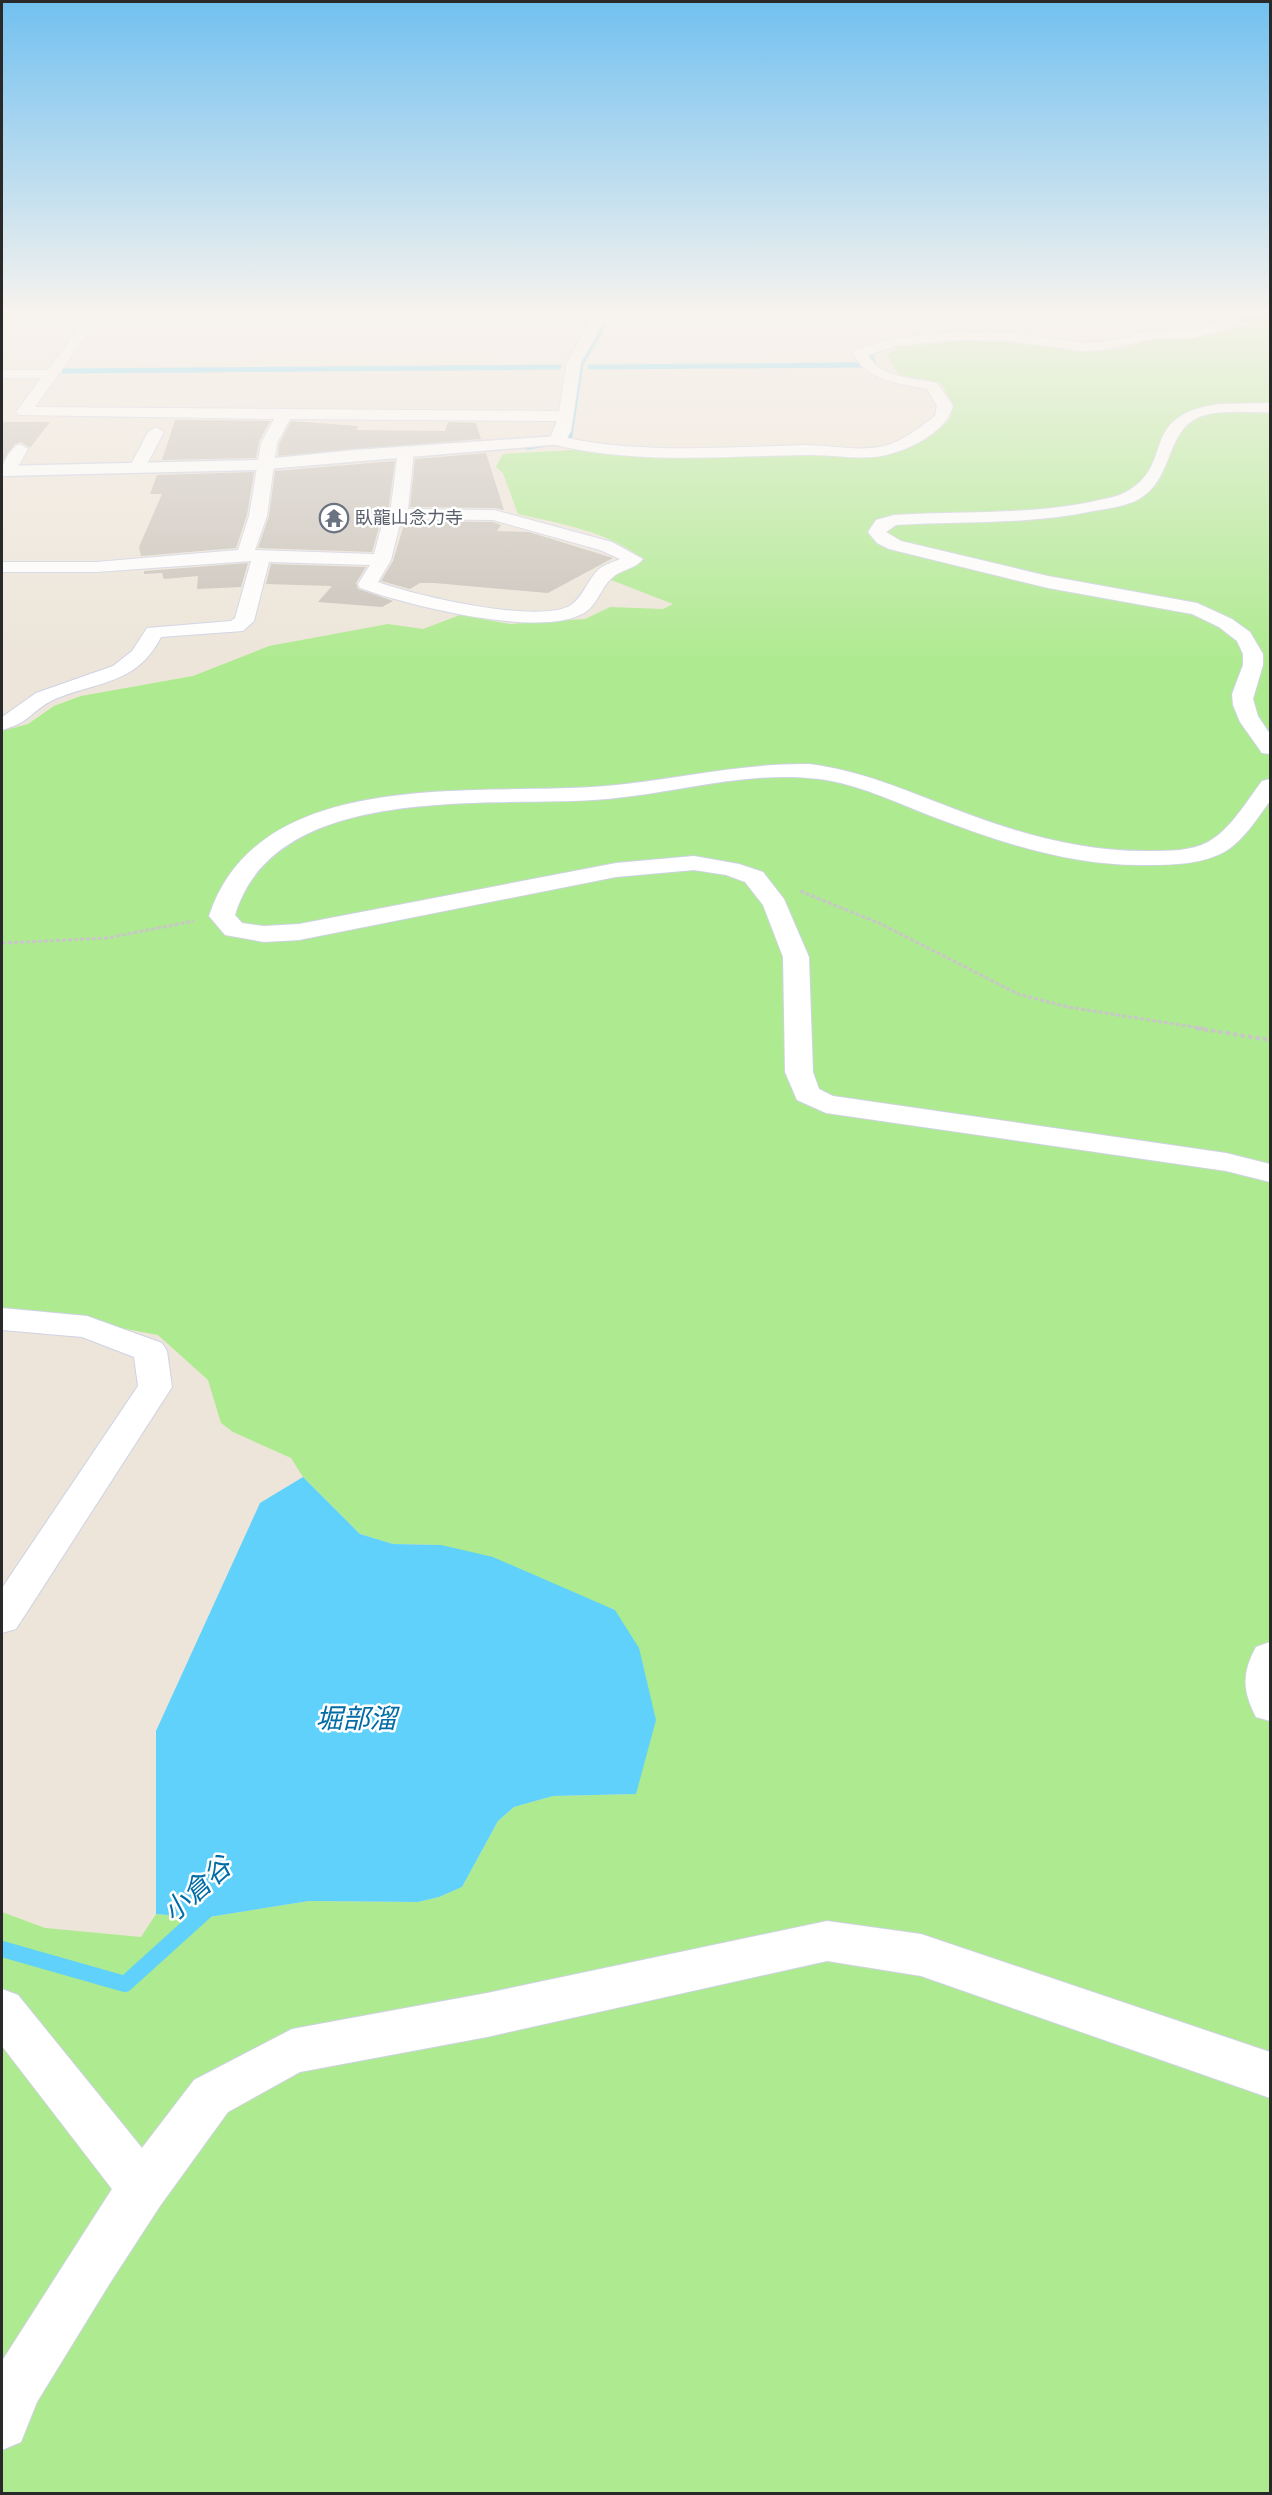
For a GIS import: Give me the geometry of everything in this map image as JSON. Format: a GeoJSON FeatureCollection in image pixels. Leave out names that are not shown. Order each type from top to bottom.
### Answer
{"type":"FeatureCollection","features":[{"type":"Feature","properties":{"kind":"street"},"geometry":{"type":"LineString","coordinates":[[2,724],[18,719],[44,697],[69,690],[136,662],[146,650],[153,632],[236,627],[244,621],[265,465],[273,430]]}},
{"type":"Feature","properties":{"kind":"street"},"geometry":{"type":"LineString","coordinates":[[561,442],[563,430]]}},
{"type":"Feature","properties":{"kind":"street"},"geometry":{"type":"LineString","coordinates":[[5,471],[138,465],[265,465],[561,442],[585,447],[656,453],[814,449],[878,452],[895,447],[923,430]]}},
{"type":"Feature","properties":{"kind":"street"},"geometry":{"type":"LineString","coordinates":[[1172,430],[1160,468],[1148,487],[1128,498],[1079,510],[1033,516],[894,520],[882,524],[877,532],[883,539],[895,545],[1048,582],[1197,609],[1215,617],[1238,631],[1251,650],[1254,664],[1243,688],[1243,706],[1270,748]]}},
{"type":"Feature","properties":{"kind":"street"},"geometry":{"type":"LineString","coordinates":[[138,465],[156,432]]}},
{"type":"Feature","properties":{"kind":"street"},"geometry":{"type":"LineString","coordinates":[[5,471],[20,449]]}},
{"type":"Feature","properties":{"kind":"street"},"geometry":{"type":"LineString","coordinates":[[399,514],[494,515],[606,546],[634,559],[606,573],[580,608],[568,614],[507,617],[399,596],[373,588],[367,584],[382,560],[390,528],[399,514],[405,454]]}},
{"type":"Feature","properties":{"kind":"street"},"geometry":{"type":"LineString","coordinates":[[2,567],[96,567],[254,555],[382,560]]}},
{"type":"Feature","properties":{"kind":"street"},"geometry":{"type":"LineString","coordinates":[[1270,786],[1220,846],[1183,857],[1133,860],[1075,855],[1005,837],[858,780],[810,771],[770,772],[604,793],[448,796],[376,804],[313,822],[270,846],[244,869],[228,892],[222,916],[234,930],[264,934],[299,932],[616,870],[694,863],[730,869],[754,877],[775,904],[796,957],[799,1072],[807,1094],[826,1104],[1226,1162],[1270,1173]]}},
{"type":"Feature","properties":{"kind":"street"},"geometry":{"type":"LineString","coordinates":[[2,1320],[87,1327],[150,1351],[155,1387],[2,1618]]}},
{"type":"Feature","properties":{"kind":"street"},"geometry":{"type":"LineString","coordinates":[[1270,1658],[1264,1676],[1270,1705]]}},
{"type":"Feature","properties":{"kind":"street"},"geometry":{"type":"LineString","coordinates":[[2,2423],[17,2385],[142,2188],[211,2096],[292,2051],[487,2015],[826,1941],[921,1955],[1270,2075]]}},
{"type":"Feature","properties":{"kind":"street"},"geometry":{"type":"LineString","coordinates":[[2,2010],[142,2188]]}},
{"type":"Feature","properties":{"kind":"path"},"geometry":{"type":"LineString","coordinates":[[754,877],[802,891],[879,923],[1018,994],[1068,1007],[1270,1040]]}},
{"type":"Feature","properties":{"kind":"path"},"geometry":{"type":"LineString","coordinates":[[2,943],[107,938],[222,916]]}},
{"type":"Feature","properties":{"kind":"green space"},"geometry":{"type":"Polygon","coordinates":[[[936,430],[1270,430],[1270,2493],[2,2493],[2,1912],[45,1928],[141,1937],[156,1914],[203,1918],[309,1901],[418,1902],[439,1897],[462,1887],[498,1821],[514,1807],[553,1796],[636,1794],[615,1610],[441,1545],[393,1544],[360,1534],[303,1477],[291,1458],[233,1432],[221,1423],[208,1380],[158,1335],[61,1317],[2,1313],[2,731],[28,724],[54,706],[81,696],[193,676],[269,646],[388,624],[423,629],[460,615],[510,624],[585,619],[610,607],[663,609],[673,604],[606,578],[643,560],[630,550],[584,530],[518,514],[503,473],[496,467],[503,454],[573,450],[655,456],[878,455],[928,436],[936,430]]]}},
{"type":"Feature","properties":{"kind":"water","name":"堀部溜"},"geometry":{"type":"Polygon","coordinates":[[[303,1477],[360,1534],[393,1544],[441,1545],[493,1557],[615,1610],[639,1648],[656,1720],[636,1794],[553,1796],[514,1807],[498,1821],[462,1887],[439,1897],[418,1902],[309,1901],[203,1918],[156,1914],[156,1731],[260,1503],[303,1477]]]}},
{"type":"Feature","properties":{"kind":"building"},"geometry":{"type":"Polygon","coordinates":[[[2,430],[44,430],[30,448],[21,442],[15,444],[2,463],[2,430]]]}},
{"type":"Feature","properties":{"kind":"building"},"geometry":{"type":"Polygon","coordinates":[[[172,430],[265,430],[259,442],[256,458],[162,460],[172,430]]]}},
{"type":"Feature","properties":{"kind":"building"},"geometry":{"type":"Polygon","coordinates":[[[286,430],[478,430],[481,439],[278,456],[279,444],[286,430]]]}},
{"type":"Feature","properties":{"kind":"building"},"geometry":{"type":"Polygon","coordinates":[[[486,453],[504,510],[410,507],[415,459],[486,453]]]}},
{"type":"Feature","properties":{"kind":"building"},"geometry":{"type":"Polygon","coordinates":[[[395,461],[388,513],[379,527],[372,552],[258,548],[269,516],[275,471],[395,461]]]}},
{"type":"Feature","properties":{"kind":"building"},"geometry":{"type":"Polygon","coordinates":[[[254,472],[247,515],[236,548],[141,556],[139,547],[162,494],[150,494],[157,475],[254,472]]]}},
{"type":"Feature","properties":{"kind":"building"},"geometry":{"type":"Polygon","coordinates":[[[405,521],[493,522],[501,525],[497,531],[529,532],[613,558],[548,593],[434,583],[420,583],[410,589],[381,581],[393,561],[405,521]]]}},
{"type":"Feature","properties":{"kind":"building"},"geometry":{"type":"Polygon","coordinates":[[[248,563],[241,587],[197,589],[198,576],[164,579],[162,573],[144,574],[144,571],[248,563]]]}},
{"type":"Feature","properties":{"kind":"building"},"geometry":{"type":"Polygon","coordinates":[[[271,564],[366,567],[356,583],[358,589],[393,601],[382,607],[318,602],[332,586],[266,584],[271,564]]]}},
{"type":"Feature","properties":{"kind":"waterway"},"geometry":{"type":"LineString","coordinates":[[528,447],[569,440],[571,430]]}},
{"type":"Feature","properties":{"kind":"waterway","name":"小倉谷"},"geometry":{"type":"LineString","coordinates":[[2,1949],[125,1984],[209,1908]]}},
{"type":"Feature","properties":{"kind":"place","name":"臥龍山念力寺"},"geometry":{"type":"Point","coordinates":[334,518]}}]}
